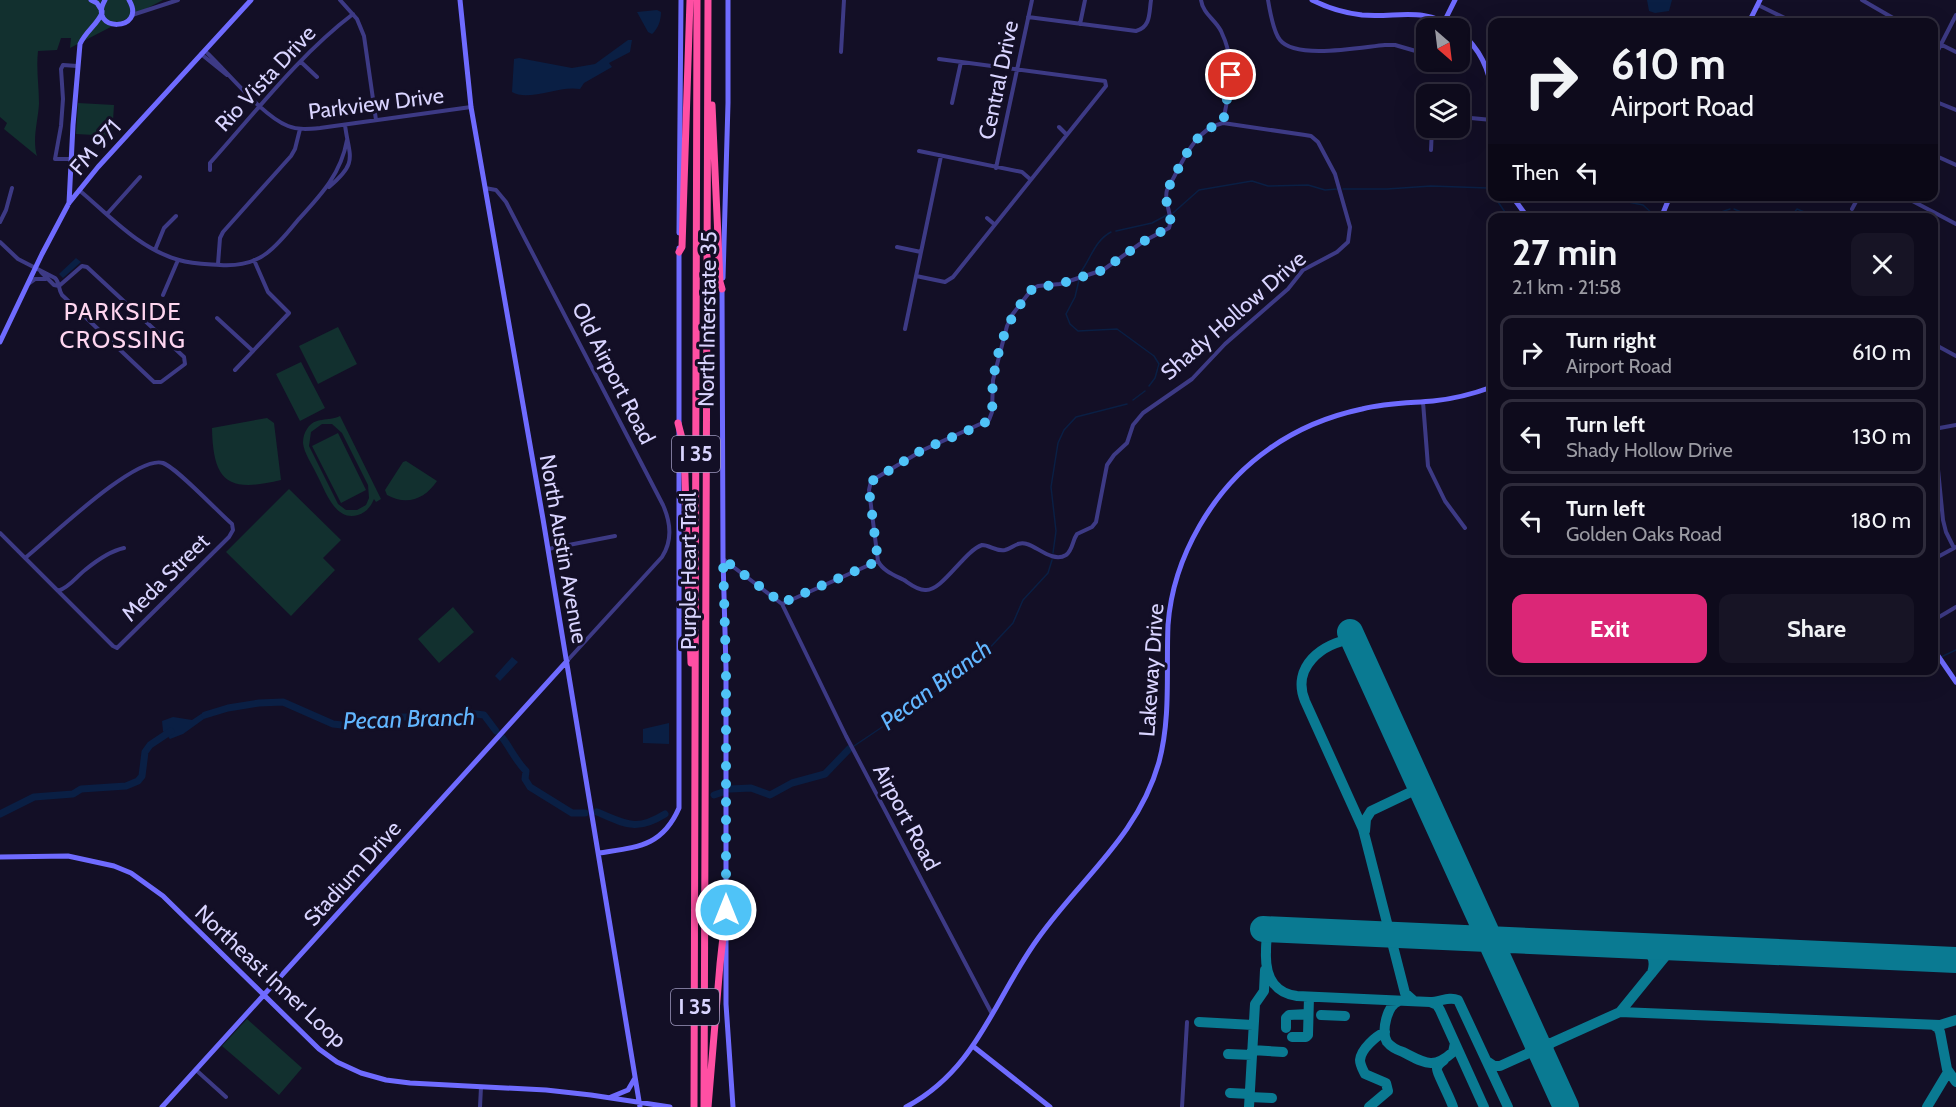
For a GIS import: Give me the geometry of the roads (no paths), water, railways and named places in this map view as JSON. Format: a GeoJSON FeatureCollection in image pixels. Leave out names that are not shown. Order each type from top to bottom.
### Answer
{"type":"FeatureCollection","features":[{"type":"Feature","properties":{"kind":"highway"},"geometry":{"type":"LineString","coordinates":[[679,252],[682,247],[690,0]]}},
{"type":"Feature","properties":{"kind":"highway","name":"Purple Heart Trail"},"geometry":{"type":"LineString","coordinates":[[694,1107],[697,0]]}},
{"type":"Feature","properties":{"kind":"highway","name":"Purple Heart Trail"},"geometry":{"type":"LineString","coordinates":[[706,1107],[708,0]]}},
{"type":"Feature","properties":{"kind":"highway"},"geometry":{"type":"LineString","coordinates":[[708,61],[711,69],[722,289]]}},
{"type":"Feature","properties":{"kind":"highway"},"geometry":{"type":"LineString","coordinates":[[678,423],[684,446],[692,701],[695,711]]}},
{"type":"Feature","properties":{"kind":"highway"},"geometry":{"type":"LineString","coordinates":[[706,1107],[726,910]]}},
{"type":"Feature","properties":{"kind":"main road"},"geometry":{"type":"LineString","coordinates":[[69,203],[80,44],[84,34],[96,24],[105,0],[94,1]]}},
{"type":"Feature","properties":{"kind":"main road"},"geometry":{"type":"LineString","coordinates":[[96,24],[107,22],[118,26],[124,24],[132,15],[129,0]]}},
{"type":"Feature","properties":{"kind":"main road","name":"FM 971"},"geometry":{"type":"LineString","coordinates":[[0,342],[28,284],[38,270],[69,203],[251,0]]}},
{"type":"Feature","properties":{"kind":"main road","name":"North Austin Avenue"},"geometry":{"type":"LineString","coordinates":[[460,0],[471,107],[548,549],[640,1105]]}},
{"type":"Feature","properties":{"kind":"main road","name":"North Interstate 35"},"geometry":{"type":"LineString","coordinates":[[599,853],[645,844],[656,839],[673,821],[679,808],[678,423],[681,0]]}},
{"type":"Feature","properties":{"kind":"main road","name":"North Interstate 35"},"geometry":{"type":"LineString","coordinates":[[728,0],[728,103],[722,289],[723,559],[726,678],[726,1004],[733,1107]]}},
{"type":"Feature","properties":{"kind":"main road"},"geometry":{"type":"LineString","coordinates":[[1312,0],[1348,13],[1377,15],[1413,13],[1431,18]]}},
{"type":"Feature","properties":{"kind":"main road"},"geometry":{"type":"LineString","coordinates":[[1446,18],[1455,0]]}},
{"type":"Feature","properties":{"kind":"main road"},"geometry":{"type":"LineString","coordinates":[[94,1],[107,22]]}},
{"type":"Feature","properties":{"kind":"main road"},"geometry":{"type":"LineString","coordinates":[[1751,18],[1759,3]]}},
{"type":"Feature","properties":{"kind":"main road"},"geometry":{"type":"LineString","coordinates":[[1470,42],[1481,56],[1488,74]]}},
{"type":"Feature","properties":{"kind":"main road","name":"Lakeway Drive"},"geometry":{"type":"LineString","coordinates":[[906,1107],[928,1094],[948,1077],[974,1047],[1036,940],[1119,842],[1132,823],[1149,789],[1165,736],[1171,603],[1185,556],[1208,512],[1231,483],[1254,461],[1278,443],[1305,428],[1337,415],[1363,408],[1457,397],[1488,388]]}},
{"type":"Feature","properties":{"kind":"main road"},"geometry":{"type":"LineString","coordinates":[[1938,656],[1956,682]]}},
{"type":"Feature","properties":{"kind":"main road","name":"Stadium Drive"},"geometry":{"type":"LineString","coordinates":[[162,1107],[567,662]]}},
{"type":"Feature","properties":{"kind":"main road","name":"Northeast Inner Loop"},"geometry":{"type":"LineString","coordinates":[[0,857],[69,856],[114,866],[131,873],[163,896],[319,1049],[337,1062],[361,1073],[386,1080],[410,1083],[481,1085],[609,1097],[640,1105]]}},
{"type":"Feature","properties":{"kind":"main road"},"geometry":{"type":"LineString","coordinates":[[974,1047],[1050,1107]]}},
{"type":"Feature","properties":{"kind":"main road"},"geometry":{"type":"LineString","coordinates":[[609,1097],[628,1090],[636,1077]]}},
{"type":"Feature","properties":{"kind":"main road"},"geometry":{"type":"LineString","coordinates":[[640,1105],[670,1107]]}},
{"type":"Feature","properties":{"kind":"street"},"geometry":{"type":"LineString","coordinates":[[132,15],[178,0]]}},
{"type":"Feature","properties":{"kind":"street"},"geometry":{"type":"LineString","coordinates":[[340,0],[353,14],[364,36],[376,120]]}},
{"type":"Feature","properties":{"kind":"street"},"geometry":{"type":"LineString","coordinates":[[841,52],[844,0]]}},
{"type":"Feature","properties":{"kind":"street","name":"Central Drive"},"geometry":{"type":"LineString","coordinates":[[996,168],[1032,0]]}},
{"type":"Feature","properties":{"kind":"street"},"geometry":{"type":"LineString","coordinates":[[1080,24],[1085,0]]}},
{"type":"Feature","properties":{"kind":"street"},"geometry":{"type":"LineString","coordinates":[[1028,17],[1140,30],[1148,22],[1151,0]]}},
{"type":"Feature","properties":{"kind":"street"},"geometry":{"type":"LineString","coordinates":[[782,603],[878,561],[869,490],[872,481],[922,450],[983,424],[989,419],[992,412],[993,380],[1008,324],[1032,289],[1038,286],[1060,284],[1103,270],[1150,237],[1169,228],[1171,222],[1165,198],[1167,190],[1197,138],[1211,126],[1223,123],[1232,65],[1221,30],[1205,12],[1201,0]]}},
{"type":"Feature","properties":{"kind":"street"},"geometry":{"type":"LineString","coordinates":[[1268,0],[1278,38],[1292,49],[1310,51],[1391,45],[1416,51]]}},
{"type":"Feature","properties":{"kind":"street"},"geometry":{"type":"LineString","coordinates":[[1862,0],[1893,18]]}},
{"type":"Feature","properties":{"kind":"street"},"geometry":{"type":"LineString","coordinates":[[1759,3],[1786,18]]}},
{"type":"Feature","properties":{"kind":"street"},"geometry":{"type":"LineString","coordinates":[[132,6],[144,10]]}},
{"type":"Feature","properties":{"kind":"street","name":"Rio Vista Drive"},"geometry":{"type":"LineString","coordinates":[[210,170],[210,163],[301,62],[325,36],[353,14]]}},
{"type":"Feature","properties":{"kind":"street"},"geometry":{"type":"LineString","coordinates":[[1938,51],[1956,15]]}},
{"type":"Feature","properties":{"kind":"street"},"geometry":{"type":"LineString","coordinates":[[1938,43],[1956,52]]}},
{"type":"Feature","properties":{"kind":"street","name":"Parkview Drive"},"geometry":{"type":"LineString","coordinates":[[203,52],[282,123],[300,129],[471,107]]}},
{"type":"Feature","properties":{"kind":"street"},"geometry":{"type":"LineString","coordinates":[[916,276],[941,282],[949,280],[1106,86],[1105,81],[939,59]]}},
{"type":"Feature","properties":{"kind":"street"},"geometry":{"type":"LineString","coordinates":[[301,62],[317,77]]}},
{"type":"Feature","properties":{"kind":"street"},"geometry":{"type":"LineString","coordinates":[[952,103],[961,62]]}},
{"type":"Feature","properties":{"kind":"street"},"geometry":{"type":"LineString","coordinates":[[71,159],[55,159],[63,99],[61,69],[63,65],[77,66]]}},
{"type":"Feature","properties":{"kind":"street"},"geometry":{"type":"LineString","coordinates":[[1938,103],[1956,110]]}},
{"type":"Feature","properties":{"kind":"street"},"geometry":{"type":"LineString","coordinates":[[1470,118],[1488,120]]}},
{"type":"Feature","properties":{"kind":"street","name":"Shady Hollow Drive"},"geometry":{"type":"LineString","coordinates":[[878,561],[883,568],[895,576],[927,591],[937,585],[979,545],[985,544],[1003,550],[1018,543],[1025,543],[1058,557],[1068,553],[1077,534],[1095,524],[1100,513],[1107,465],[1127,442],[1133,425],[1143,413],[1192,379],[1225,344],[1288,289],[1301,272],[1337,252],[1349,238],[1350,227],[1337,180],[1316,139],[1306,135],[1223,123]]}},
{"type":"Feature","properties":{"kind":"street"},"geometry":{"type":"LineString","coordinates":[[79,190],[134,238],[154,250],[178,260],[236,265],[254,260],[274,247],[324,191],[340,177],[349,165],[351,150],[345,124]]}},
{"type":"Feature","properties":{"kind":"street"},"geometry":{"type":"LineString","coordinates":[[1059,128],[1066,134]]}},
{"type":"Feature","properties":{"kind":"street"},"geometry":{"type":"LineString","coordinates":[[218,264],[220,238],[223,232],[291,156],[300,129]]}},
{"type":"Feature","properties":{"kind":"street"},"geometry":{"type":"LineString","coordinates":[[1431,150],[1432,138]]}},
{"type":"Feature","properties":{"kind":"street"},"geometry":{"type":"LineString","coordinates":[[324,191],[339,168],[347,140]]}},
{"type":"Feature","properties":{"kind":"street"},"geometry":{"type":"LineString","coordinates":[[919,151],[1022,172],[1030,178]]}},
{"type":"Feature","properties":{"kind":"street"},"geometry":{"type":"LineString","coordinates":[[905,329],[941,156]]}},
{"type":"Feature","properties":{"kind":"street"},"geometry":{"type":"LineString","coordinates":[[1938,157],[1956,165]]}},
{"type":"Feature","properties":{"kind":"street"},"geometry":{"type":"LineString","coordinates":[[107,214],[140,177]]}},
{"type":"Feature","properties":{"kind":"street"},"geometry":{"type":"LineString","coordinates":[[0,222],[12,188]]}},
{"type":"Feature","properties":{"kind":"street","name":"Old Airport Road"},"geometry":{"type":"LineString","coordinates":[[485,188],[495,189],[506,202],[663,506],[670,525],[670,542],[662,557],[567,662]]}},
{"type":"Feature","properties":{"kind":"street"},"geometry":{"type":"LineString","coordinates":[[1852,209],[1856,201]]}},
{"type":"Feature","properties":{"kind":"street"},"geometry":{"type":"LineString","coordinates":[[1912,201],[1935,213]]}},
{"type":"Feature","properties":{"kind":"street"},"geometry":{"type":"LineString","coordinates":[[1938,214],[1956,224]]}},
{"type":"Feature","properties":{"kind":"street"},"geometry":{"type":"LineString","coordinates":[[154,250],[164,228],[176,216]]}},
{"type":"Feature","properties":{"kind":"street"},"geometry":{"type":"LineString","coordinates":[[987,218],[994,224]]}},
{"type":"Feature","properties":{"kind":"street"},"geometry":{"type":"LineString","coordinates":[[0,242],[18,259],[50,274],[59,282],[59,286],[62,295],[154,382],[161,382],[185,364],[184,357],[86,266],[81,267],[59,286]]}},
{"type":"Feature","properties":{"kind":"street"},"geometry":{"type":"LineString","coordinates":[[897,247],[921,252]]}},
{"type":"Feature","properties":{"kind":"street"},"geometry":{"type":"LineString","coordinates":[[163,295],[178,260]]}},
{"type":"Feature","properties":{"kind":"street"},"geometry":{"type":"LineString","coordinates":[[235,370],[289,313],[268,292],[254,260]]}},
{"type":"Feature","properties":{"kind":"street"},"geometry":{"type":"LineString","coordinates":[[38,270],[46,279],[59,286]]}},
{"type":"Feature","properties":{"kind":"street"},"geometry":{"type":"LineString","coordinates":[[28,284],[35,279],[46,279]]}},
{"type":"Feature","properties":{"kind":"street"},"geometry":{"type":"LineString","coordinates":[[217,318],[253,351]]}},
{"type":"Feature","properties":{"kind":"street"},"geometry":{"type":"LineString","coordinates":[[1938,346],[1956,356]]}},
{"type":"Feature","properties":{"kind":"street"},"geometry":{"type":"LineString","coordinates":[[1424,402],[1428,466],[1445,501],[1465,528]]}},
{"type":"Feature","properties":{"kind":"street"},"geometry":{"type":"LineString","coordinates":[[1938,428],[1956,425]]}},
{"type":"Feature","properties":{"kind":"street","name":"Meda Street"},"geometry":{"type":"LineString","coordinates":[[24,558],[87,504],[141,467],[157,462],[173,470],[232,524],[233,530],[229,537],[119,647],[113,646],[58,591]]}},
{"type":"Feature","properties":{"kind":"street"},"geometry":{"type":"LineString","coordinates":[[1938,483],[1946,532],[1955,547],[1938,557]]}},
{"type":"Feature","properties":{"kind":"street"},"geometry":{"type":"LineString","coordinates":[[0,533],[58,591],[68,587],[87,568],[124,548]]}},
{"type":"Feature","properties":{"kind":"street"},"geometry":{"type":"LineString","coordinates":[[548,549],[615,536]]}},
{"type":"Feature","properties":{"kind":"street","name":"Airport Road"},"geometry":{"type":"LineString","coordinates":[[723,559],[782,603],[846,736],[993,1014]]}},
{"type":"Feature","properties":{"kind":"street"},"geometry":{"type":"LineString","coordinates":[[1938,618],[1956,607]]}},
{"type":"Feature","properties":{"kind":"street"},"geometry":{"type":"LineString","coordinates":[[1182,1107],[1187,1022]]}},
{"type":"Feature","properties":{"kind":"street"},"geometry":{"type":"LineString","coordinates":[[196,1070],[226,1097]]}},
{"type":"Feature","properties":{"kind":"street"},"geometry":{"type":"LineString","coordinates":[[480,1107],[481,1085]]}},
{"type":"Feature","properties":{"kind":"water"},"geometry":{"type":"Polygon","coordinates":[[[1647,0],[1672,0],[1669,11],[1655,13],[1649,11],[1647,0]]]}},
{"type":"Feature","properties":{"kind":"water"},"geometry":{"type":"Polygon","coordinates":[[[657,10],[661,12],[660,18],[652,34],[648,32],[637,12],[657,10]]]}},
{"type":"Feature","properties":{"kind":"water"},"geometry":{"type":"Polygon","coordinates":[[[628,40],[632,40],[630,52],[609,63],[612,67],[584,83],[580,89],[563,89],[527,95],[512,92],[514,59],[572,68],[595,64],[628,40]]]}},
{"type":"Feature","properties":{"kind":"water"},"geometry":{"type":"Polygon","coordinates":[[[76,258],[81,262],[63,278],[59,274],[76,258]]]}},
{"type":"Feature","properties":{"kind":"water"},"geometry":{"type":"Polygon","coordinates":[[[512,657],[518,662],[500,681],[495,676],[512,657]]]}},
{"type":"Feature","properties":{"kind":"water"},"geometry":{"type":"Polygon","coordinates":[[[215,711],[183,734],[170,739],[163,731],[162,721],[173,717],[192,720],[201,714],[215,711]]]}},
{"type":"Feature","properties":{"kind":"water"},"geometry":{"type":"Polygon","coordinates":[[[669,723],[669,744],[643,743],[643,729],[669,723]]]}},
{"type":"Feature","properties":{"kind":"waterway","name":"Pecan Branch"},"geometry":{"type":"LineString","coordinates":[[1173,213],[1199,190],[1252,181],[1268,186],[1308,185],[1325,190],[1337,189]]}},
{"type":"Feature","properties":{"kind":"waterway","name":"Pecan Branch"},"geometry":{"type":"LineString","coordinates":[[1343,189],[1431,186],[1488,188]]}},
{"type":"Feature","properties":{"kind":"waterway","name":"Pecan Branch"},"geometry":{"type":"LineString","coordinates":[[1497,201],[1506,213]]}},
{"type":"Feature","properties":{"kind":"waterway"},"geometry":{"type":"LineString","coordinates":[[1623,201],[1643,205],[1652,213]]}},
{"type":"Feature","properties":{"kind":"waterway"},"geometry":{"type":"LineString","coordinates":[[1718,213],[1730,209]]}},
{"type":"Feature","properties":{"kind":"waterway"},"geometry":{"type":"LineString","coordinates":[[1734,209],[1743,213]]}},
{"type":"Feature","properties":{"kind":"waterway"},"geometry":{"type":"LineString","coordinates":[[1794,213],[1797,209],[1807,213]]}},
{"type":"Feature","properties":{"kind":"waterway","name":"Pecan Branch"},"geometry":{"type":"LineString","coordinates":[[1116,231],[1152,223],[1167,215]]}},
{"type":"Feature","properties":{"kind":"waterway","name":"Pecan Branch"},"geometry":{"type":"LineString","coordinates":[[1080,273],[1097,245],[1111,232]]}},
{"type":"Feature","properties":{"kind":"waterway","name":"Pecan Branch"},"geometry":{"type":"LineString","coordinates":[[1079,280],[1075,297],[1066,314],[1070,324],[1078,331],[1117,329],[1154,356],[1159,364],[1155,378],[1149,386]]}},
{"type":"Feature","properties":{"kind":"waterway","name":"Pecan Branch"},"geometry":{"type":"LineString","coordinates":[[1133,400],[1145,391]]}},
{"type":"Feature","properties":{"kind":"waterway","name":"Pecan Branch"},"geometry":{"type":"LineString","coordinates":[[1053,553],[1056,531],[1051,487],[1058,443],[1064,430],[1076,417],[1127,404]]}},
{"type":"Feature","properties":{"kind":"waterway","name":"Pecan Branch"},"geometry":{"type":"LineString","coordinates":[[854,746],[961,674],[983,655],[1013,623],[1023,600],[1048,573],[1052,560]]}},
{"type":"Feature","properties":{"kind":"waterway","name":"Pecan Branch"},"geometry":{"type":"LineString","coordinates":[[1941,657],[1956,650]]}},
{"type":"Feature","properties":{"kind":"waterway","name":"Pecan Branch"},"geometry":{"type":"LineString","coordinates":[[205,715],[228,708],[283,702],[333,724],[342,725],[363,718],[450,716],[469,713],[484,715],[496,731]]}},
{"type":"Feature","properties":{"kind":"waterway","name":"Pecan Branch"},"geometry":{"type":"LineString","coordinates":[[0,814],[34,797],[73,794],[81,789],[126,786],[138,781],[142,776],[145,752],[150,745],[171,731]]}},
{"type":"Feature","properties":{"kind":"waterway","name":"Pecan Branch"},"geometry":{"type":"LineString","coordinates":[[501,736],[526,771],[525,779],[530,787],[572,813],[585,813]]}},
{"type":"Feature","properties":{"kind":"waterway","name":"Pecan Branch"},"geometry":{"type":"LineString","coordinates":[[730,789],[751,788],[770,795],[792,783],[825,774],[849,749]]}},
{"type":"Feature","properties":{"kind":"waterway","name":"Pecan Branch"},"geometry":{"type":"LineString","coordinates":[[714,795],[723,792]]}},
{"type":"Feature","properties":{"kind":"waterway","name":"Pecan Branch"},"geometry":{"type":"LineString","coordinates":[[597,812],[631,824],[646,823],[665,814]]}},
{"type":"Feature","properties":{"kind":"district","name":"PARKSIDE CROSSING"},"geometry":{"type":"Point","coordinates":[123,326]}}]}
